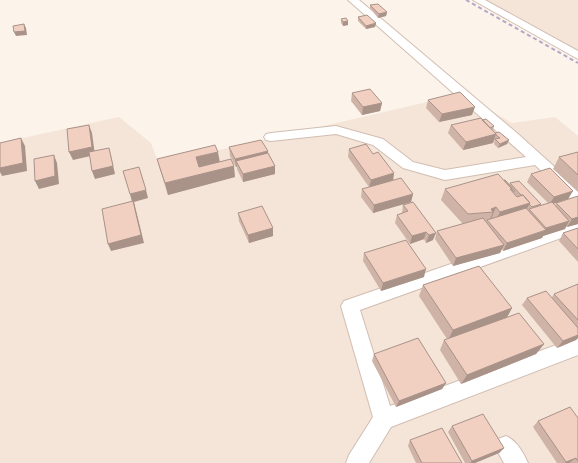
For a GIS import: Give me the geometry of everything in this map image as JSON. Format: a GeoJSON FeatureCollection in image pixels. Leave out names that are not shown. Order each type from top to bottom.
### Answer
{"type":"FeatureCollection","features":[{"type":"Feature","properties":{"kind":"street"},"geometry":{"type":"LineString","coordinates":[[353,0],[513,137],[578,197]]}},
{"type":"Feature","properties":{"kind":"street"},"geometry":{"type":"LineString","coordinates":[[478,0],[578,56]]}},
{"type":"Feature","properties":{"kind":"street"},"geometry":{"type":"LineString","coordinates":[[272,137],[336,130],[378,142],[408,165],[445,175],[537,160]]}},
{"type":"Feature","properties":{"kind":"street"},"geometry":{"type":"LineString","coordinates":[[384,419],[350,306],[578,226]]}},
{"type":"Feature","properties":{"kind":"street"},"geometry":{"type":"LineString","coordinates":[[357,463],[384,419],[578,346]]}},
{"type":"Feature","properties":{"kind":"shaded area"},"geometry":{"type":"Polygon","coordinates":[[[477,0],[578,0],[578,58],[477,0]]]}},
{"type":"Feature","properties":{"kind":"shaded area"},"geometry":{"type":"Polygon","coordinates":[[[462,94],[512,123],[555,117],[578,136],[578,463],[0,463],[0,143],[119,117],[151,143],[159,164],[462,94]]]}},
{"type":"Feature","properties":{"kind":"building"},"geometry":{"type":"Polygon","coordinates":[[[378,4],[387,12],[379,14],[370,5],[378,4]]]}},
{"type":"Feature","properties":{"kind":"building"},"geometry":{"type":"Polygon","coordinates":[[[367,15],[376,23],[366,26],[358,17],[367,15]]]}},
{"type":"Feature","properties":{"kind":"building"},"geometry":{"type":"Polygon","coordinates":[[[346,18],[348,21],[343,22],[341,19],[346,18]]]}},
{"type":"Feature","properties":{"kind":"building"},"geometry":{"type":"Polygon","coordinates":[[[24,24],[25,31],[14,32],[13,26],[24,24]]]}},
{"type":"Feature","properties":{"kind":"building"},"geometry":{"type":"Polygon","coordinates":[[[370,89],[382,103],[363,107],[352,93],[370,89]]]}},
{"type":"Feature","properties":{"kind":"building"},"geometry":{"type":"Polygon","coordinates":[[[460,92],[475,107],[442,114],[428,100],[460,92]]]}},
{"type":"Feature","properties":{"kind":"building"},"geometry":{"type":"Polygon","coordinates":[[[481,118],[496,134],[466,142],[451,125],[481,118]]]}},
{"type":"Feature","properties":{"kind":"building"},"geometry":{"type":"Polygon","coordinates":[[[486,119],[494,126],[490,128],[482,120],[486,119]]]}},
{"type":"Feature","properties":{"kind":"building"},"geometry":{"type":"Polygon","coordinates":[[[89,125],[92,147],[69,152],[67,129],[89,125]]]}},
{"type":"Feature","properties":{"kind":"building"},"geometry":{"type":"Polygon","coordinates":[[[499,132],[509,140],[500,144],[495,139],[500,138],[495,133],[499,132]]]}},
{"type":"Feature","properties":{"kind":"building"},"geometry":{"type":"Polygon","coordinates":[[[21,138],[23,163],[0,168],[0,143],[21,138]]]}},
{"type":"Feature","properties":{"kind":"building"},"geometry":{"type":"Polygon","coordinates":[[[261,140],[268,151],[235,159],[229,147],[261,140]]]}},
{"type":"Feature","properties":{"kind":"building"},"geometry":{"type":"Polygon","coordinates":[[[366,144],[373,154],[378,152],[394,173],[371,180],[349,149],[366,144]]]}},
{"type":"Feature","properties":{"kind":"building"},"geometry":{"type":"Polygon","coordinates":[[[215,145],[218,152],[196,157],[199,167],[231,159],[234,166],[165,183],[157,159],[215,145]]]}},
{"type":"Feature","properties":{"kind":"building"},"geometry":{"type":"Polygon","coordinates":[[[109,148],[113,166],[92,171],[89,152],[109,148]]]}},
{"type":"Feature","properties":{"kind":"building"},"geometry":{"type":"Polygon","coordinates":[[[578,152],[578,175],[559,157],[578,152]]]}},
{"type":"Feature","properties":{"kind":"building"},"geometry":{"type":"Polygon","coordinates":[[[268,153],[275,166],[243,174],[236,161],[268,153]]]}},
{"type":"Feature","properties":{"kind":"building"},"geometry":{"type":"Polygon","coordinates":[[[54,155],[55,176],[35,181],[34,159],[54,155]]]}},
{"type":"Feature","properties":{"kind":"building"},"geometry":{"type":"Polygon","coordinates":[[[139,167],[146,190],[130,194],[123,171],[139,167]]]}},
{"type":"Feature","properties":{"kind":"building"},"geometry":{"type":"Polygon","coordinates":[[[550,168],[573,191],[554,197],[531,174],[550,168]]]}},
{"type":"Feature","properties":{"kind":"building"},"geometry":{"type":"Polygon","coordinates":[[[498,174],[512,189],[510,189],[517,197],[523,195],[530,203],[500,212],[496,207],[491,209],[493,212],[468,214],[445,189],[498,174]]]}},
{"type":"Feature","properties":{"kind":"building"},"geometry":{"type":"Polygon","coordinates":[[[401,178],[413,194],[374,205],[362,189],[401,178]]]}},
{"type":"Feature","properties":{"kind":"building"},"geometry":{"type":"Polygon","coordinates":[[[505,180],[515,191],[512,190],[505,180]]]}},
{"type":"Feature","properties":{"kind":"building"},"geometry":{"type":"Polygon","coordinates":[[[519,181],[541,204],[532,207],[523,195],[521,195],[510,183],[519,181]]]}},
{"type":"Feature","properties":{"kind":"building"},"geometry":{"type":"Polygon","coordinates":[[[578,196],[578,217],[572,219],[556,203],[578,196]]]}},
{"type":"Feature","properties":{"kind":"building"},"geometry":{"type":"Polygon","coordinates":[[[133,201],[141,235],[108,244],[102,209],[133,201]]]}},
{"type":"Feature","properties":{"kind":"building"},"geometry":{"type":"Polygon","coordinates":[[[413,202],[436,233],[429,235],[426,232],[412,236],[397,215],[408,211],[403,205],[413,202]]]}},
{"type":"Feature","properties":{"kind":"building"},"geometry":{"type":"Polygon","coordinates":[[[552,202],[569,221],[546,228],[529,209],[552,202]]]}},
{"type":"Feature","properties":{"kind":"building"},"geometry":{"type":"Polygon","coordinates":[[[262,206],[273,228],[248,235],[238,213],[262,206]]]}},
{"type":"Feature","properties":{"kind":"building"},"geometry":{"type":"Polygon","coordinates":[[[526,208],[546,230],[507,243],[487,220],[526,208]]]}},
{"type":"Feature","properties":{"kind":"building"},"geometry":{"type":"Polygon","coordinates":[[[483,218],[504,245],[456,258],[437,231],[483,218]]]}},
{"type":"Feature","properties":{"kind":"building"},"geometry":{"type":"Polygon","coordinates":[[[578,228],[578,249],[563,233],[578,228]]]}},
{"type":"Feature","properties":{"kind":"building"},"geometry":{"type":"Polygon","coordinates":[[[406,240],[426,269],[383,283],[364,253],[406,240]]]}},
{"type":"Feature","properties":{"kind":"building"},"geometry":{"type":"Polygon","coordinates":[[[479,266],[512,308],[453,330],[423,285],[479,266]]]}},
{"type":"Feature","properties":{"kind":"building"},"geometry":{"type":"Polygon","coordinates":[[[578,284],[578,320],[554,294],[578,284]]]}},
{"type":"Feature","properties":{"kind":"building"},"geometry":{"type":"Polygon","coordinates":[[[546,291],[578,328],[578,335],[563,341],[527,298],[546,291]]]}},
{"type":"Feature","properties":{"kind":"building"},"geometry":{"type":"Polygon","coordinates":[[[519,313],[544,344],[467,375],[444,340],[519,313]]]}},
{"type":"Feature","properties":{"kind":"building"},"geometry":{"type":"Polygon","coordinates":[[[418,338],[446,383],[399,401],[374,354],[418,338]]]}},
{"type":"Feature","properties":{"kind":"building"},"geometry":{"type":"Polygon","coordinates":[[[570,407],[578,418],[578,461],[576,458],[566,462],[538,421],[570,407]]]}},
{"type":"Feature","properties":{"kind":"building"},"geometry":{"type":"Polygon","coordinates":[[[483,414],[504,448],[472,461],[452,426],[483,414]]]}},
{"type":"Feature","properties":{"kind":"building"},"geometry":{"type":"Polygon","coordinates":[[[442,428],[462,463],[422,463],[410,440],[442,428]]]}},
{"type":"Feature","properties":{"kind":"railway"},"geometry":{"type":"LineString","coordinates":[[466,0],[578,63]]}}]}
